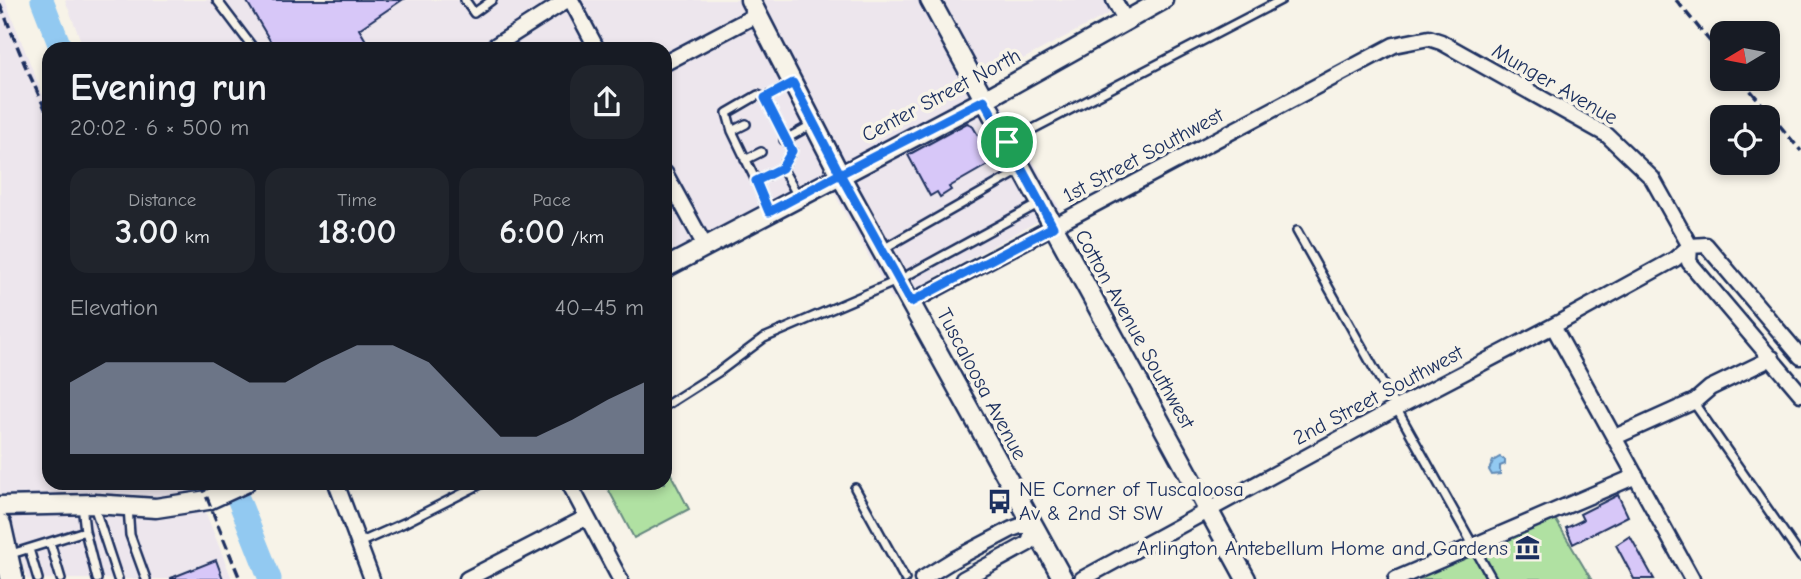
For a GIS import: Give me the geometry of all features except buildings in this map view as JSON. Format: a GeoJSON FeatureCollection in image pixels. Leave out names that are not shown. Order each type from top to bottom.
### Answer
{"type":"FeatureCollection","features":[{"type":"Feature","properties":{"kind":"main road"},"geometry":{"type":"LineString","coordinates":[[0,525],[4,565],[12,579]]}},
{"type":"Feature","properties":{"kind":"street"},"geometry":{"type":"LineString","coordinates":[[501,42],[569,0],[593,42]]}},
{"type":"Feature","properties":{"kind":"street","name":"Cotton Avenue Southwest"},"geometry":{"type":"LineString","coordinates":[[930,0],[1209,511],[1241,577]]}},
{"type":"Feature","properties":{"kind":"street"},"geometry":{"type":"LineString","coordinates":[[1115,0],[1126,21]]}},
{"type":"Feature","properties":{"kind":"street","name":"Center Street North"},"geometry":{"type":"LineString","coordinates":[[672,264],[984,100],[1163,0]]}},
{"type":"Feature","properties":{"kind":"street"},"geometry":{"type":"LineString","coordinates":[[672,59],[754,7]]}},
{"type":"Feature","properties":{"kind":"street","name":"Tuscaloosa Avenue"},"geometry":{"type":"LineString","coordinates":[[754,7],[840,174],[1063,579]]}},
{"type":"Feature","properties":{"kind":"street","name":"Munger Avenue"},"geometry":{"type":"LineString","coordinates":[[1394,45],[1429,38],[1441,42],[1607,135],[1652,178],[1690,246],[1689,262],[1801,394]]}},
{"type":"Feature","properties":{"kind":"street","name":"1st Street Southwest"},"geometry":{"type":"LineString","coordinates":[[911,302],[1394,45]]}},
{"type":"Feature","properties":{"kind":"street"},"geometry":{"type":"LineString","coordinates":[[672,186],[705,246]]}},
{"type":"Feature","properties":{"kind":"street"},"geometry":{"type":"LineString","coordinates":[[1690,246],[1706,245],[1801,357]]}},
{"type":"Feature","properties":{"kind":"street","name":"2nd Street Southwest"},"geometry":{"type":"LineString","coordinates":[[1082,579],[1553,326],[1675,259],[1690,246]]}},
{"type":"Feature","properties":{"kind":"street"},"geometry":{"type":"LineString","coordinates":[[1553,326],[1692,579]]}},
{"type":"Feature","properties":{"kind":"street"},"geometry":{"type":"LineString","coordinates":[[1615,437],[1695,401],[1710,388],[1772,358]]}},
{"type":"Feature","properties":{"kind":"street"},"geometry":{"type":"LineString","coordinates":[[1396,579],[1636,476]]}},
{"type":"Feature","properties":{"kind":"street"},"geometry":{"type":"LineString","coordinates":[[0,506],[88,505],[156,509],[208,500],[229,490]]}},
{"type":"Feature","properties":{"kind":"street"},"geometry":{"type":"LineString","coordinates":[[339,490],[372,579]]}},
{"type":"Feature","properties":{"kind":"street"},"geometry":{"type":"LineString","coordinates":[[573,490],[620,579]]}},
{"type":"Feature","properties":{"kind":"street"},"geometry":{"type":"LineString","coordinates":[[467,579],[587,517]]}},
{"type":"Feature","properties":{"kind":"street"},"geometry":{"type":"LineString","coordinates":[[922,579],[1012,529],[1023,525],[1033,528],[1029,544],[963,579]]}},
{"type":"Feature","properties":{"kind":"street"},"geometry":{"type":"LineString","coordinates":[[4,565],[4,579]]}},
{"type":"Feature","properties":{"kind":"lane"},"geometry":{"type":"LineString","coordinates":[[217,0],[249,42]]}},
{"type":"Feature","properties":{"kind":"lane"},"geometry":{"type":"LineString","coordinates":[[465,0],[474,13],[492,0]]}},
{"type":"Feature","properties":{"kind":"lane"},"geometry":{"type":"LineString","coordinates":[[1007,142],[1281,0]]}},
{"type":"Feature","properties":{"kind":"lane"},"geometry":{"type":"LineString","coordinates":[[769,212],[732,131],[727,113],[758,96],[765,98],[793,83]]}},
{"type":"Feature","properties":{"kind":"lane"},"geometry":{"type":"LineString","coordinates":[[756,181],[782,168],[792,151],[768,112],[765,98]]}},
{"type":"Feature","properties":{"kind":"lane"},"geometry":{"type":"LineString","coordinates":[[784,140],[814,123]]}},
{"type":"Feature","properties":{"kind":"lane"},"geometry":{"type":"LineString","coordinates":[[732,131],[746,124]]}},
{"type":"Feature","properties":{"kind":"lane"},"geometry":{"type":"LineString","coordinates":[[745,160],[761,152]]}},
{"type":"Feature","properties":{"kind":"lane"},"geometry":{"type":"LineString","coordinates":[[782,168],[798,197]]}},
{"type":"Feature","properties":{"kind":"lane"},"geometry":{"type":"LineString","coordinates":[[882,250],[1022,169]]}},
{"type":"Feature","properties":{"kind":"lane"},"geometry":{"type":"LineString","coordinates":[[672,402],[764,338],[899,280],[1040,203]]}},
{"type":"Feature","properties":{"kind":"lane"},"geometry":{"type":"LineString","coordinates":[[1297,231],[1492,579]]}},
{"type":"Feature","properties":{"kind":"lane"},"geometry":{"type":"LineString","coordinates":[[1695,401],[1801,557]]}},
{"type":"Feature","properties":{"kind":"lane"},"geometry":{"type":"LineString","coordinates":[[855,488],[905,579]]}},
{"type":"Feature","properties":{"kind":"lane"},"geometry":{"type":"LineString","coordinates":[[359,543],[469,490]]}},
{"type":"Feature","properties":{"kind":"lane"},"geometry":{"type":"LineString","coordinates":[[88,505],[85,531],[97,579]]}},
{"type":"Feature","properties":{"kind":"lane"},"geometry":{"type":"LineString","coordinates":[[88,505],[118,579]]}},
{"type":"Feature","properties":{"kind":"lane"},"geometry":{"type":"LineString","coordinates":[[128,507],[130,535],[146,579]]}},
{"type":"Feature","properties":{"kind":"lane"},"geometry":{"type":"LineString","coordinates":[[4,565],[29,549],[85,531]]}},
{"type":"Feature","properties":{"kind":"lane"},"geometry":{"type":"LineString","coordinates":[[50,542],[55,567],[61,579]]}},
{"type":"Feature","properties":{"kind":"lane"},"geometry":{"type":"LineString","coordinates":[[29,549],[37,574]]}},
{"type":"Feature","properties":{"kind":"shaded area"},"geometry":{"type":"Polygon","coordinates":[[[0,0],[5,0],[42,93],[42,490],[197,490],[232,579],[27,579],[15,536],[0,532],[0,0]]]}},
{"type":"Feature","properties":{"kind":"shaded area"},"geometry":{"type":"Polygon","coordinates":[[[65,0],[1106,0],[1112,12],[987,78],[1060,209],[893,301],[833,191],[672,275],[672,42],[81,42],[65,0]]]}},
{"type":"Feature","properties":{"kind":"green space"},"geometry":{"type":"Polygon","coordinates":[[[672,476],[689,509],[634,538],[609,490],[672,490],[672,476]]]}},
{"type":"Feature","properties":{"kind":"green space","name":"Arlington Antebellum Home and Gardens"},"geometry":{"type":"Polygon","coordinates":[[[1554,517],[1591,579],[1414,579],[1554,517]]]}},
{"type":"Feature","properties":{"kind":"water"},"geometry":{"type":"Polygon","coordinates":[[[1500,457],[1505,460],[1505,464],[1500,466],[1500,474],[1492,475],[1489,470],[1493,461],[1500,457]]]}},
{"type":"Feature","properties":{"kind":"waterway"},"geometry":{"type":"LineString","coordinates":[[42,0],[58,42]]}},
{"type":"Feature","properties":{"kind":"waterway"},"geometry":{"type":"LineString","coordinates":[[235,490],[270,579]]}},
{"type":"Feature","properties":{"kind":"railway"},"geometry":{"type":"LineString","coordinates":[[1676,0],[1710,41]]}},
{"type":"Feature","properties":{"kind":"railway"},"geometry":{"type":"LineString","coordinates":[[0,4],[42,102]]}},
{"type":"Feature","properties":{"kind":"railway"},"geometry":{"type":"LineString","coordinates":[[1751,91],[1801,151]]}},
{"type":"Feature","properties":{"kind":"railway"},"geometry":{"type":"LineString","coordinates":[[204,490],[240,579]]}},
{"type":"Feature","properties":{"kind":"place","name":"NE Corner of Tuscaloosa Av & 2nd St SW"},"geometry":{"type":"Point","coordinates":[999,501]}},
{"type":"Feature","properties":{"kind":"place","name":"Arlington Antebellum Home and Gardens"},"geometry":{"type":"Point","coordinates":[1528,548]}},
{"type":"Feature","properties":{"kind":"route"},"geometry":{"type":"LineString","coordinates":[[1007,142],[984,100],[840,174],[793,83],[765,98],[792,151],[782,168],[756,181],[769,212],[840,174],[911,302],[1053,227],[1007,142]]}}]}
